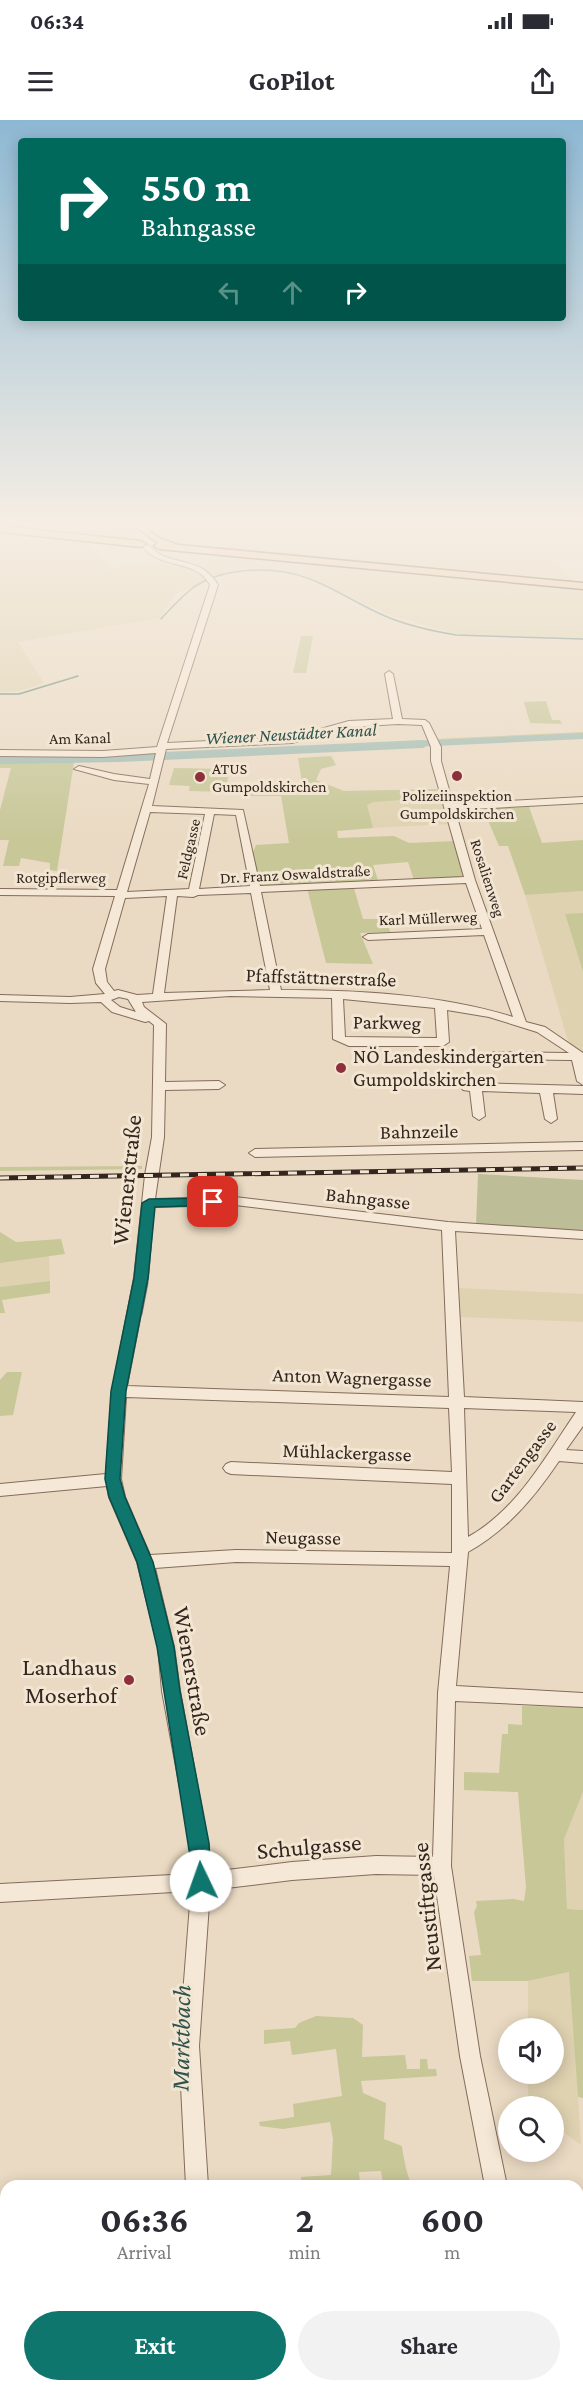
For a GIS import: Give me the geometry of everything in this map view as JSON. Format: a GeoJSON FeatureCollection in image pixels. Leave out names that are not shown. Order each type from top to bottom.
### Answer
{"type":"FeatureCollection","features":[{"type":"Feature","properties":{"kind":"street"},"geometry":{"type":"LineString","coordinates":[[0,998],[108,999],[99,969],[154,782],[160,753],[199,628]]}},
{"type":"Feature","properties":{"kind":"street"},"geometry":{"type":"LineString","coordinates":[[389,674],[398,721]]}},
{"type":"Feature","properties":{"kind":"street","name":"Am Kanal"},"geometry":{"type":"LineString","coordinates":[[0,753],[160,753],[292,740],[349,724],[398,721],[425,723],[434,743]]}},
{"type":"Feature","properties":{"kind":"street","name":"Rosalienweg"},"geometry":{"type":"LineString","coordinates":[[434,743],[436,761],[470,880],[521,1023]]}},
{"type":"Feature","properties":{"kind":"street"},"geometry":{"type":"LineString","coordinates":[[80,769],[114,777],[154,782]]}},
{"type":"Feature","properties":{"kind":"street"},"geometry":{"type":"LineString","coordinates":[[449,807],[583,800]]}},
{"type":"Feature","properties":{"kind":"street"},"geometry":{"type":"LineString","coordinates":[[146,809],[240,812],[276,993]]}},
{"type":"Feature","properties":{"kind":"street","name":"Feldgasse"},"geometry":{"type":"LineString","coordinates":[[193,894],[210,811]]}},
{"type":"Feature","properties":{"kind":"street","name":"Dr. Franz Oswaldstraße"},"geometry":{"type":"LineString","coordinates":[[121,894],[172,895],[470,880]]}},
{"type":"Feature","properties":{"kind":"street","name":"Rotgipflerweg"},"geometry":{"type":"LineString","coordinates":[[0,892],[121,894]]}},
{"type":"Feature","properties":{"kind":"street"},"geometry":{"type":"LineString","coordinates":[[155,997],[172,895]]}},
{"type":"Feature","properties":{"kind":"street","name":"Karl Müllerweg"},"geometry":{"type":"LineString","coordinates":[[368,937],[489,932]]}},
{"type":"Feature","properties":{"kind":"street","name":"Pfaffstättnerstraße"},"geometry":{"type":"LineString","coordinates":[[135,1006],[155,997],[276,993],[337,994],[403,999],[521,1023],[563,1044],[580,1058]]}},
{"type":"Feature","properties":{"kind":"street","name":"Parkweg"},"geometry":{"type":"LineString","coordinates":[[337,994],[339,1040],[349,1042],[443,1042],[441,1005]]}},
{"type":"Feature","properties":{"kind":"street","name":"Wienerstraße"},"geometry":{"type":"LineString","coordinates":[[108,999],[126,995],[160,1030],[158,1137],[151,1175],[141,1278],[122,1391],[113,1479],[117,1497],[145,1562],[166,1647],[171,1691],[199,1843],[201,1881],[189,2046],[197,2180]]}},
{"type":"Feature","properties":{"kind":"street","name":"Wienerstraße"},"geometry":{"type":"LineString","coordinates":[[108,999],[122,1012],[135,1006]]}},
{"type":"Feature","properties":{"kind":"street"},"geometry":{"type":"LineString","coordinates":[[491,1056],[580,1058],[583,1081]]}},
{"type":"Feature","properties":{"kind":"street"},"geometry":{"type":"LineString","coordinates":[[160,1086],[219,1085]]}},
{"type":"Feature","properties":{"kind":"street"},"geometry":{"type":"LineString","coordinates":[[479,1116],[471,1088],[583,1090]]}},
{"type":"Feature","properties":{"kind":"street"},"geometry":{"type":"LineString","coordinates":[[546,1090],[551,1119]]}},
{"type":"Feature","properties":{"kind":"street","name":"Bahnzeile"},"geometry":{"type":"LineString","coordinates":[[255,1153],[583,1146]]}},
{"type":"Feature","properties":{"kind":"street","name":"Bahngasse"},"geometry":{"type":"LineString","coordinates":[[149,1203],[235,1202],[448,1226],[583,1235]]}},
{"type":"Feature","properties":{"kind":"street","name":"Neustiftgasse"},"geometry":{"type":"LineString","coordinates":[[448,1226],[460,1478],[460,1554],[447,1693],[442,1866],[470,2056],[495,2180]]}},
{"type":"Feature","properties":{"kind":"street","name":"Anton Wagnergasse"},"geometry":{"type":"LineString","coordinates":[[122,1391],[583,1407]]}},
{"type":"Feature","properties":{"kind":"street","name":"Gartengasse"},"geometry":{"type":"LineString","coordinates":[[460,1554],[508,1517],[583,1414]]}},
{"type":"Feature","properties":{"kind":"street"},"geometry":{"type":"LineString","coordinates":[[554,1455],[583,1457]]}},
{"type":"Feature","properties":{"kind":"street","name":"Mühlackergasse"},"geometry":{"type":"LineString","coordinates":[[231,1468],[460,1478]]}},
{"type":"Feature","properties":{"kind":"street"},"geometry":{"type":"LineString","coordinates":[[0,1490],[113,1479]]}},
{"type":"Feature","properties":{"kind":"street","name":"Neugasse"},"geometry":{"type":"LineString","coordinates":[[145,1562],[236,1556],[438,1561],[460,1554]]}},
{"type":"Feature","properties":{"kind":"street"},"geometry":{"type":"LineString","coordinates":[[447,1693],[583,1700]]}},
{"type":"Feature","properties":{"kind":"street","name":"Schulgasse"},"geometry":{"type":"LineString","coordinates":[[0,1893],[201,1881],[292,1871],[376,1866],[442,1866]]}},
{"type":"Feature","properties":{"kind":"shaded area"},"geometry":{"type":"Polygon","coordinates":[[[0,628],[101,628],[18,642],[44,683],[19,691],[0,692],[0,628]]]}},
{"type":"Feature","properties":{"kind":"shaded area"},"geometry":{"type":"Polygon","coordinates":[[[435,628],[583,628],[583,638],[456,634],[435,628]]]}},
{"type":"Feature","properties":{"kind":"shaded area"},"geometry":{"type":"Polygon","coordinates":[[[443,797],[450,824],[373,828],[366,805],[379,801],[443,797]]]}},
{"type":"Feature","properties":{"kind":"shaded area"},"geometry":{"type":"Polygon","coordinates":[[[583,891],[583,913],[565,915],[583,972],[583,1054],[568,1041],[525,895],[583,891]]]}},
{"type":"Feature","properties":{"kind":"shaded area"},"geometry":{"type":"Polygon","coordinates":[[[49,1256],[50,1281],[0,1287],[0,1263],[49,1256]]]}},
{"type":"Feature","properties":{"kind":"shaded area"},"geometry":{"type":"Polygon","coordinates":[[[459,1288],[583,1294],[583,1322],[461,1317],[459,1288]]]}},
{"type":"Feature","properties":{"kind":"shaded area"},"geometry":{"type":"Polygon","coordinates":[[[583,1792],[583,1910],[567,1909],[564,1838],[583,1792]]]}},
{"type":"Feature","properties":{"kind":"shaded area"},"geometry":{"type":"Polygon","coordinates":[[[570,1972],[581,2145],[564,2132],[564,2096],[528,2096],[528,2084],[564,2084],[564,2018],[528,2018],[528,1981],[570,1972]]]}},
{"type":"Feature","properties":{"kind":"green space"},"geometry":{"type":"Polygon","coordinates":[[[301,636],[313,636],[306,673],[293,673],[301,636]]]}},
{"type":"Feature","properties":{"kind":"green space"},"geometry":{"type":"Polygon","coordinates":[[[546,701],[552,720],[560,720],[562,724],[530,723],[524,702],[546,701]]]}},
{"type":"Feature","properties":{"kind":"green space"},"geometry":{"type":"Polygon","coordinates":[[[583,732],[583,734],[437,742],[436,739],[583,732]]]}},
{"type":"Feature","properties":{"kind":"green space"},"geometry":{"type":"Polygon","coordinates":[[[331,756],[336,765],[321,769],[316,780],[344,791],[440,789],[443,797],[374,802],[367,805],[373,828],[337,831],[338,838],[394,836],[409,843],[455,841],[463,874],[463,877],[414,880],[408,862],[373,865],[379,883],[353,885],[363,919],[387,919],[390,932],[360,933],[373,964],[326,963],[307,888],[259,890],[252,855],[256,845],[289,843],[281,796],[250,796],[249,790],[303,788],[298,758],[331,756]]]}},
{"type":"Feature","properties":{"kind":"green space"},"geometry":{"type":"Polygon","coordinates":[[[0,762],[74,762],[57,871],[50,870],[50,863],[21,858],[19,866],[3,866],[9,840],[0,840],[0,810],[11,768],[0,768],[0,762]]]}},
{"type":"Feature","properties":{"kind":"green space","name":"ATUS Gumpoldskirchen"},"geometry":{"type":"Polygon","coordinates":[[[174,768],[230,769],[225,792],[189,791],[190,786],[169,785],[174,768]]]}},
{"type":"Feature","properties":{"kind":"green space"},"geometry":{"type":"Polygon","coordinates":[[[529,807],[542,843],[583,840],[583,891],[525,895],[508,846],[499,846],[483,809],[529,807]]]}},
{"type":"Feature","properties":{"kind":"green space"},"geometry":{"type":"Polygon","coordinates":[[[583,913],[583,972],[565,914],[583,913]]]}},
{"type":"Feature","properties":{"kind":"green space"},"geometry":{"type":"Polygon","coordinates":[[[142,1166],[142,1169],[0,1171],[0,1167],[142,1166]]]}},
{"type":"Feature","properties":{"kind":"green space"},"geometry":{"type":"Polygon","coordinates":[[[478,1174],[583,1180],[583,1232],[476,1226],[478,1174]]]}},
{"type":"Feature","properties":{"kind":"green space"},"geometry":{"type":"Polygon","coordinates":[[[0,1232],[16,1242],[61,1239],[65,1254],[0,1263],[0,1232]]]}},
{"type":"Feature","properties":{"kind":"green space"},"geometry":{"type":"Polygon","coordinates":[[[50,1281],[50,1293],[2,1300],[5,1313],[0,1313],[0,1287],[50,1281]]]}},
{"type":"Feature","properties":{"kind":"green space"},"geometry":{"type":"Polygon","coordinates":[[[7,1372],[22,1372],[13,1415],[0,1416],[0,1380],[7,1372]]]}},
{"type":"Feature","properties":{"kind":"green space"},"geometry":{"type":"Polygon","coordinates":[[[522,1706],[583,1707],[583,1792],[564,1839],[567,1909],[583,1910],[583,2098],[578,2097],[569,1972],[528,1981],[472,1981],[469,1956],[481,1955],[474,1912],[477,1906],[476,1901],[514,1899],[524,1901],[526,1887],[518,1792],[464,1790],[464,1772],[499,1773],[502,1734],[508,1734],[508,1724],[522,1725],[522,1706]]]}},
{"type":"Feature","properties":{"kind":"green space"},"geometry":{"type":"Polygon","coordinates":[[[316,2016],[353,2018],[363,2025],[362,2057],[405,2055],[407,2069],[420,2069],[420,2059],[427,2059],[428,2069],[436,2069],[437,2076],[361,2081],[363,2093],[386,2103],[384,2139],[402,2146],[410,2180],[382,2180],[381,2171],[359,2172],[360,2180],[301,2180],[301,2177],[331,2175],[333,2139],[330,2122],[283,2129],[260,2126],[259,2122],[294,2117],[293,2104],[342,2096],[336,2049],[292,2055],[290,2041],[264,2044],[264,2030],[295,2028],[299,2023],[316,2016]]]}},
{"type":"Feature","properties":{"kind":"waterway"},"geometry":{"type":"LineString","coordinates":[[421,628],[456,635],[583,639]]}},
{"type":"Feature","properties":{"kind":"waterway"},"geometry":{"type":"LineString","coordinates":[[0,694],[19,694],[78,676]]}},
{"type":"Feature","properties":{"kind":"waterway","name":"Wiener Neustädter Kanal"},"geometry":{"type":"LineString","coordinates":[[391,745],[583,736]]}},
{"type":"Feature","properties":{"kind":"waterway","name":"Wiener Neustädter Kanal"},"geometry":{"type":"LineString","coordinates":[[0,760],[120,758],[422,744]]}},
{"type":"Feature","properties":{"kind":"waterway","name":"Marktbach"},"geometry":{"type":"LineString","coordinates":[[141,1314],[147,1283]]}},
{"type":"Feature","properties":{"kind":"railway"},"geometry":{"type":"LineString","coordinates":[[0,1178],[583,1168]]}},
{"type":"Feature","properties":{"kind":"place","name":"Polizeiinspektion Gumpoldskirchen"},"geometry":{"type":"Point","coordinates":[457,776]}},
{"type":"Feature","properties":{"kind":"place","name":"ATUS Gumpoldskirchen"},"geometry":{"type":"Point","coordinates":[200,777]}},
{"type":"Feature","properties":{"kind":"place","name":"NÖ Landeskindergarten Gumpoldskirchen"},"geometry":{"type":"Point","coordinates":[341,1068]}},
{"type":"Feature","properties":{"kind":"place","name":"Landhaus Moserhof"},"geometry":{"type":"Point","coordinates":[129,1680]}},
{"type":"Feature","properties":{"kind":"route"},"geometry":{"type":"LineString","coordinates":[[201,1881],[199,1843],[171,1691],[166,1647],[145,1562],[117,1497],[113,1479],[119,1391],[141,1278],[149,1203],[213,1202]]}}]}
